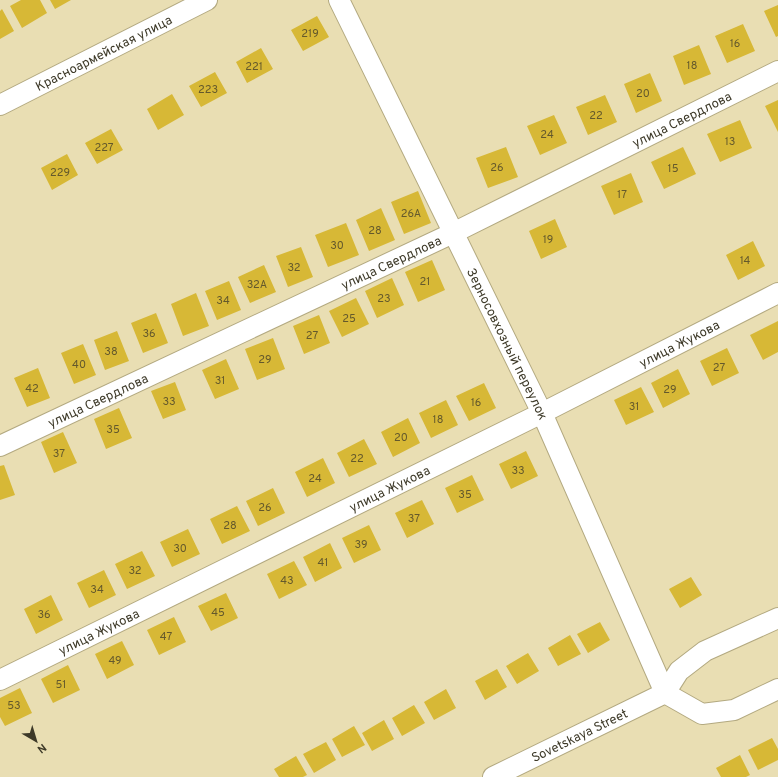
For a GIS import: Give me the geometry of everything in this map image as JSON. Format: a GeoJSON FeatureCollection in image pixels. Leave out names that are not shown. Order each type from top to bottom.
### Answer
{"type":"FeatureCollection","features":[{"type":"Feature","properties":{"kind":"street","name":"Красноармейская улица"},"geometry":{"type":"LineString","coordinates":[[0,105],[206,0]]}},
{"type":"Feature","properties":{"kind":"street","name":"Зерносовхозный переулок"},"geometry":{"type":"LineString","coordinates":[[339,0],[542,413],[665,693]]}},
{"type":"Feature","properties":{"kind":"street","name":"улица Свердлова"},"geometry":{"type":"LineString","coordinates":[[0,446],[454,233],[778,71]]}},
{"type":"Feature","properties":{"kind":"street","name":"улица Жукова"},"geometry":{"type":"LineString","coordinates":[[0,680],[542,413],[778,293]]}},
{"type":"Feature","properties":{"kind":"street"},"geometry":{"type":"LineString","coordinates":[[778,618],[705,651],[679,671],[665,693],[702,714],[734,710],[778,689]]}},
{"type":"Feature","properties":{"kind":"street","name":"Sovetskaya Street"},"geometry":{"type":"LineString","coordinates":[[493,777],[526,770],[665,693]]}},
{"type":"Feature","properties":{"kind":"building"},"geometry":{"type":"Polygon","coordinates":[[[21,0],[40,0],[47,13],[22,28],[10,6],[21,0]]]}},
{"type":"Feature","properties":{"kind":"building"},"geometry":{"type":"Polygon","coordinates":[[[50,0],[71,0],[55,9],[50,0]]]}},
{"type":"Feature","properties":{"kind":"building"},"geometry":{"type":"Polygon","coordinates":[[[778,5],[778,36],[776,37],[764,11],[778,5]]]}},
{"type":"Feature","properties":{"kind":"building"},"geometry":{"type":"Polygon","coordinates":[[[2,9],[14,31],[0,39],[0,11],[2,9]]]}},
{"type":"Feature","properties":{"kind":"building"},"geometry":{"type":"Polygon","coordinates":[[[317,16],[329,37],[303,51],[291,30],[317,16]]]}},
{"type":"Feature","properties":{"kind":"building"},"geometry":{"type":"Polygon","coordinates":[[[743,24],[755,51],[727,63],[715,36],[743,24]]]}},
{"type":"Feature","properties":{"kind":"building"},"geometry":{"type":"Polygon","coordinates":[[[699,45],[711,74],[684,85],[673,56],[699,45]]]}},
{"type":"Feature","properties":{"kind":"building"},"geometry":{"type":"Polygon","coordinates":[[[261,48],[273,69],[247,83],[236,62],[261,48]]]}},
{"type":"Feature","properties":{"kind":"building"},"geometry":{"type":"Polygon","coordinates":[[[215,72],[227,93],[201,107],[189,86],[215,72]]]}},
{"type":"Feature","properties":{"kind":"building"},"geometry":{"type":"Polygon","coordinates":[[[650,73],[662,101],[636,113],[624,84],[650,73]]]}},
{"type":"Feature","properties":{"kind":"building"},"geometry":{"type":"Polygon","coordinates":[[[172,94],[184,115],[158,130],[147,109],[172,94]]]}},
{"type":"Feature","properties":{"kind":"building"},"geometry":{"type":"Polygon","coordinates":[[[605,95],[617,122],[588,135],[576,107],[605,95]]]}},
{"type":"Feature","properties":{"kind":"building"},"geometry":{"type":"Polygon","coordinates":[[[778,100],[778,132],[765,106],[778,100]]]}},
{"type":"Feature","properties":{"kind":"building"},"geometry":{"type":"Polygon","coordinates":[[[554,115],[567,143],[540,155],[527,126],[554,115]]]}},
{"type":"Feature","properties":{"kind":"building"},"geometry":{"type":"Polygon","coordinates":[[[740,120],[752,148],[720,162],[707,134],[740,120]]]}},
{"type":"Feature","properties":{"kind":"building"},"geometry":{"type":"Polygon","coordinates":[[[111,129],[123,150],[97,164],[85,143],[111,129]]]}},
{"type":"Feature","properties":{"kind":"building"},"geometry":{"type":"Polygon","coordinates":[[[506,147],[518,177],[488,188],[476,158],[506,147]]]}},
{"type":"Feature","properties":{"kind":"building"},"geometry":{"type":"Polygon","coordinates":[[[683,147],[696,174],[664,189],[651,162],[683,147]]]}},
{"type":"Feature","properties":{"kind":"building"},"geometry":{"type":"Polygon","coordinates":[[[67,154],[78,175],[52,190],[41,168],[67,154]]]}},
{"type":"Feature","properties":{"kind":"building"},"geometry":{"type":"Polygon","coordinates":[[[631,173],[643,202],[614,215],[601,186],[631,173]]]}},
{"type":"Feature","properties":{"kind":"building"},"geometry":{"type":"Polygon","coordinates":[[[418,191],[431,223],[404,234],[391,202],[418,191]]]}},
{"type":"Feature","properties":{"kind":"building"},"geometry":{"type":"Polygon","coordinates":[[[381,208],[395,240],[369,251],[356,220],[381,208]]]}},
{"type":"Feature","properties":{"kind":"building"},"geometry":{"type":"Polygon","coordinates":[[[555,219],[567,247],[541,259],[529,231],[555,219]]]}},
{"type":"Feature","properties":{"kind":"building"},"geometry":{"type":"Polygon","coordinates":[[[346,223],[359,255],[328,267],[315,235],[346,223]]]}},
{"type":"Feature","properties":{"kind":"building"},"geometry":{"type":"Polygon","coordinates":[[[753,241],[765,266],[738,280],[726,255],[753,241]]]}},
{"type":"Feature","properties":{"kind":"building"},"geometry":{"type":"Polygon","coordinates":[[[301,247],[313,277],[288,287],[276,256],[301,247]]]}},
{"type":"Feature","properties":{"kind":"building"},"geometry":{"type":"Polygon","coordinates":[[[432,260],[445,290],[418,302],[405,272],[432,260]]]}},
{"type":"Feature","properties":{"kind":"building"},"geometry":{"type":"Polygon","coordinates":[[[264,265],[276,292],[250,303],[238,277],[264,265]]]}},
{"type":"Feature","properties":{"kind":"building"},"geometry":{"type":"Polygon","coordinates":[[[392,278],[404,305],[377,318],[365,291],[392,278]]]}},
{"type":"Feature","properties":{"kind":"building"},"geometry":{"type":"Polygon","coordinates":[[[229,281],[241,310],[217,320],[205,291],[229,281]]]}},
{"type":"Feature","properties":{"kind":"building"},"geometry":{"type":"Polygon","coordinates":[[[196,293],[209,326],[183,336],[171,304],[196,293]]]}},
{"type":"Feature","properties":{"kind":"building"},"geometry":{"type":"Polygon","coordinates":[[[356,298],[369,324],[342,337],[329,311],[356,298]]]}},
{"type":"Feature","properties":{"kind":"building"},"geometry":{"type":"Polygon","coordinates":[[[156,313],[168,343],[143,353],[131,323],[156,313]]]}},
{"type":"Feature","properties":{"kind":"building"},"geometry":{"type":"Polygon","coordinates":[[[319,315],[330,343],[304,354],[293,326],[319,315]]]}},
{"type":"Feature","properties":{"kind":"building"},"geometry":{"type":"Polygon","coordinates":[[[778,321],[778,352],[763,360],[750,335],[778,321]]]}},
{"type":"Feature","properties":{"kind":"building"},"geometry":{"type":"Polygon","coordinates":[[[117,331],[129,361],[105,370],[94,340],[117,331]]]}},
{"type":"Feature","properties":{"kind":"building"},"geometry":{"type":"Polygon","coordinates":[[[273,338],[285,369],[257,380],[245,349],[273,338]]]}},
{"type":"Feature","properties":{"kind":"building"},"geometry":{"type":"Polygon","coordinates":[[[83,344],[96,375],[74,384],[61,353],[83,344]]]}},
{"type":"Feature","properties":{"kind":"building"},"geometry":{"type":"Polygon","coordinates":[[[727,348],[739,373],[712,386],[700,361],[727,348]]]}},
{"type":"Feature","properties":{"kind":"building"},"geometry":{"type":"Polygon","coordinates":[[[226,359],[239,389],[215,399],[202,370],[226,359]]]}},
{"type":"Feature","properties":{"kind":"building"},"geometry":{"type":"Polygon","coordinates":[[[38,368],[50,398],[27,407],[14,378],[38,368]]]}},
{"type":"Feature","properties":{"kind":"building"},"geometry":{"type":"Polygon","coordinates":[[[678,369],[690,394],[663,408],[651,383],[678,369]]]}},
{"type":"Feature","properties":{"kind":"building"},"geometry":{"type":"Polygon","coordinates":[[[175,382],[186,410],[163,419],[151,391],[175,382]]]}},
{"type":"Feature","properties":{"kind":"building"},"geometry":{"type":"Polygon","coordinates":[[[484,383],[496,408],[469,421],[456,396],[484,383]]]}},
{"type":"Feature","properties":{"kind":"building"},"geometry":{"type":"Polygon","coordinates":[[[641,387],[654,412],[626,425],[614,400],[641,387]]]}},
{"type":"Feature","properties":{"kind":"building"},"geometry":{"type":"Polygon","coordinates":[[[446,400],[458,425],[431,438],[419,413],[446,400]]]}},
{"type":"Feature","properties":{"kind":"building"},"geometry":{"type":"Polygon","coordinates":[[[119,408],[132,438],[106,449],[94,419],[119,408]]]}},
{"type":"Feature","properties":{"kind":"building"},"geometry":{"type":"Polygon","coordinates":[[[408,418],[420,443],[393,457],[381,432],[408,418]]]}},
{"type":"Feature","properties":{"kind":"building"},"geometry":{"type":"Polygon","coordinates":[[[63,432],[77,463],[54,473],[41,442],[63,432]]]}},
{"type":"Feature","properties":{"kind":"building"},"geometry":{"type":"Polygon","coordinates":[[[364,439],[377,464],[349,477],[337,453],[364,439]]]}},
{"type":"Feature","properties":{"kind":"building"},"geometry":{"type":"Polygon","coordinates":[[[526,451],[538,476],[511,489],[499,464],[526,451]]]}},
{"type":"Feature","properties":{"kind":"building"},"geometry":{"type":"Polygon","coordinates":[[[323,458],[335,483],[307,497],[295,472],[323,458]]]}},
{"type":"Feature","properties":{"kind":"building"},"geometry":{"type":"Polygon","coordinates":[[[4,465],[15,495],[0,500],[0,466],[4,465]]]}},
{"type":"Feature","properties":{"kind":"building"},"geometry":{"type":"Polygon","coordinates":[[[472,475],[484,500],[457,513],[445,488],[472,475]]]}},
{"type":"Feature","properties":{"kind":"building"},"geometry":{"type":"Polygon","coordinates":[[[273,488],[285,513],[258,526],[246,501],[273,488]]]}},
{"type":"Feature","properties":{"kind":"building"},"geometry":{"type":"Polygon","coordinates":[[[422,500],[434,524],[407,538],[395,513],[422,500]]]}},
{"type":"Feature","properties":{"kind":"building"},"geometry":{"type":"Polygon","coordinates":[[[237,506],[250,531],[222,544],[210,519],[237,506]]]}},
{"type":"Feature","properties":{"kind":"building"},"geometry":{"type":"Polygon","coordinates":[[[369,525],[381,550],[354,563],[342,538],[369,525]]]}},
{"type":"Feature","properties":{"kind":"building"},"geometry":{"type":"Polygon","coordinates":[[[188,529],[200,554],[172,567],[160,542],[188,529]]]}},
{"type":"Feature","properties":{"kind":"building"},"geometry":{"type":"Polygon","coordinates":[[[330,543],[342,568],[315,582],[303,557],[330,543]]]}},
{"type":"Feature","properties":{"kind":"building"},"geometry":{"type":"Polygon","coordinates":[[[142,551],[155,576],[127,589],[115,564],[142,551]]]}},
{"type":"Feature","properties":{"kind":"building"},"geometry":{"type":"Polygon","coordinates":[[[294,561],[307,585],[279,599],[267,574],[294,561]]]}},
{"type":"Feature","properties":{"kind":"building"},"geometry":{"type":"Polygon","coordinates":[[[104,570],[116,595],[89,608],[77,583],[104,570]]]}},
{"type":"Feature","properties":{"kind":"building"},"geometry":{"type":"Polygon","coordinates":[[[691,577],[702,595],[680,608],[669,589],[691,577]]]}},
{"type":"Feature","properties":{"kind":"building"},"geometry":{"type":"Polygon","coordinates":[[[226,593],[238,618],[211,631],[198,606],[226,593]]]}},
{"type":"Feature","properties":{"kind":"building"},"geometry":{"type":"Polygon","coordinates":[[[51,595],[63,620],[36,634],[24,609],[51,595]]]}},
{"type":"Feature","properties":{"kind":"building"},"geometry":{"type":"Polygon","coordinates":[[[174,617],[186,642],[159,655],[147,630],[174,617]]]}},
{"type":"Feature","properties":{"kind":"building"},"geometry":{"type":"Polygon","coordinates":[[[600,622],[610,640],[588,653],[577,634],[600,622]]]}},
{"type":"Feature","properties":{"kind":"building"},"geometry":{"type":"Polygon","coordinates":[[[570,635],[581,654],[558,666],[548,648],[570,635]]]}},
{"type":"Feature","properties":{"kind":"building"},"geometry":{"type":"Polygon","coordinates":[[[122,641],[134,665],[107,679],[95,654],[122,641]]]}},
{"type":"Feature","properties":{"kind":"building"},"geometry":{"type":"Polygon","coordinates":[[[528,653],[539,671],[517,684],[506,666],[528,653]]]}},
{"type":"Feature","properties":{"kind":"building"},"geometry":{"type":"Polygon","coordinates":[[[68,665],[80,690],[53,703],[41,679],[68,665]]]}},
{"type":"Feature","properties":{"kind":"building"},"geometry":{"type":"Polygon","coordinates":[[[497,669],[507,687],[485,700],[475,681],[497,669]]]}},
{"type":"Feature","properties":{"kind":"building"},"geometry":{"type":"Polygon","coordinates":[[[20,688],[32,713],[5,726],[0,717],[0,698],[20,688]]]}},
{"type":"Feature","properties":{"kind":"building"},"geometry":{"type":"Polygon","coordinates":[[[446,689],[456,708],[434,720],[424,702],[446,689]]]}},
{"type":"Feature","properties":{"kind":"building"},"geometry":{"type":"Polygon","coordinates":[[[414,705],[425,723],[402,736],[392,718],[414,705]]]}},
{"type":"Feature","properties":{"kind":"building"},"geometry":{"type":"Polygon","coordinates":[[[384,720],[394,739],[372,751],[362,733],[384,720]]]}},
{"type":"Feature","properties":{"kind":"building"},"geometry":{"type":"Polygon","coordinates":[[[354,726],[365,745],[342,757],[332,739],[354,726]]]}},
{"type":"Feature","properties":{"kind":"building"},"geometry":{"type":"Polygon","coordinates":[[[772,738],[778,749],[778,760],[758,770],[748,750],[772,738]]]}},
{"type":"Feature","properties":{"kind":"building"},"geometry":{"type":"Polygon","coordinates":[[[326,742],[336,760],[314,773],[303,754],[326,742]]]}},
{"type":"Feature","properties":{"kind":"building"},"geometry":{"type":"Polygon","coordinates":[[[740,755],[750,775],[746,777],[721,777],[716,768],[740,755]]]}},
{"type":"Feature","properties":{"kind":"building"},"geometry":{"type":"Polygon","coordinates":[[[296,756],[307,775],[303,777],[279,777],[274,769],[296,756]]]}}]}
